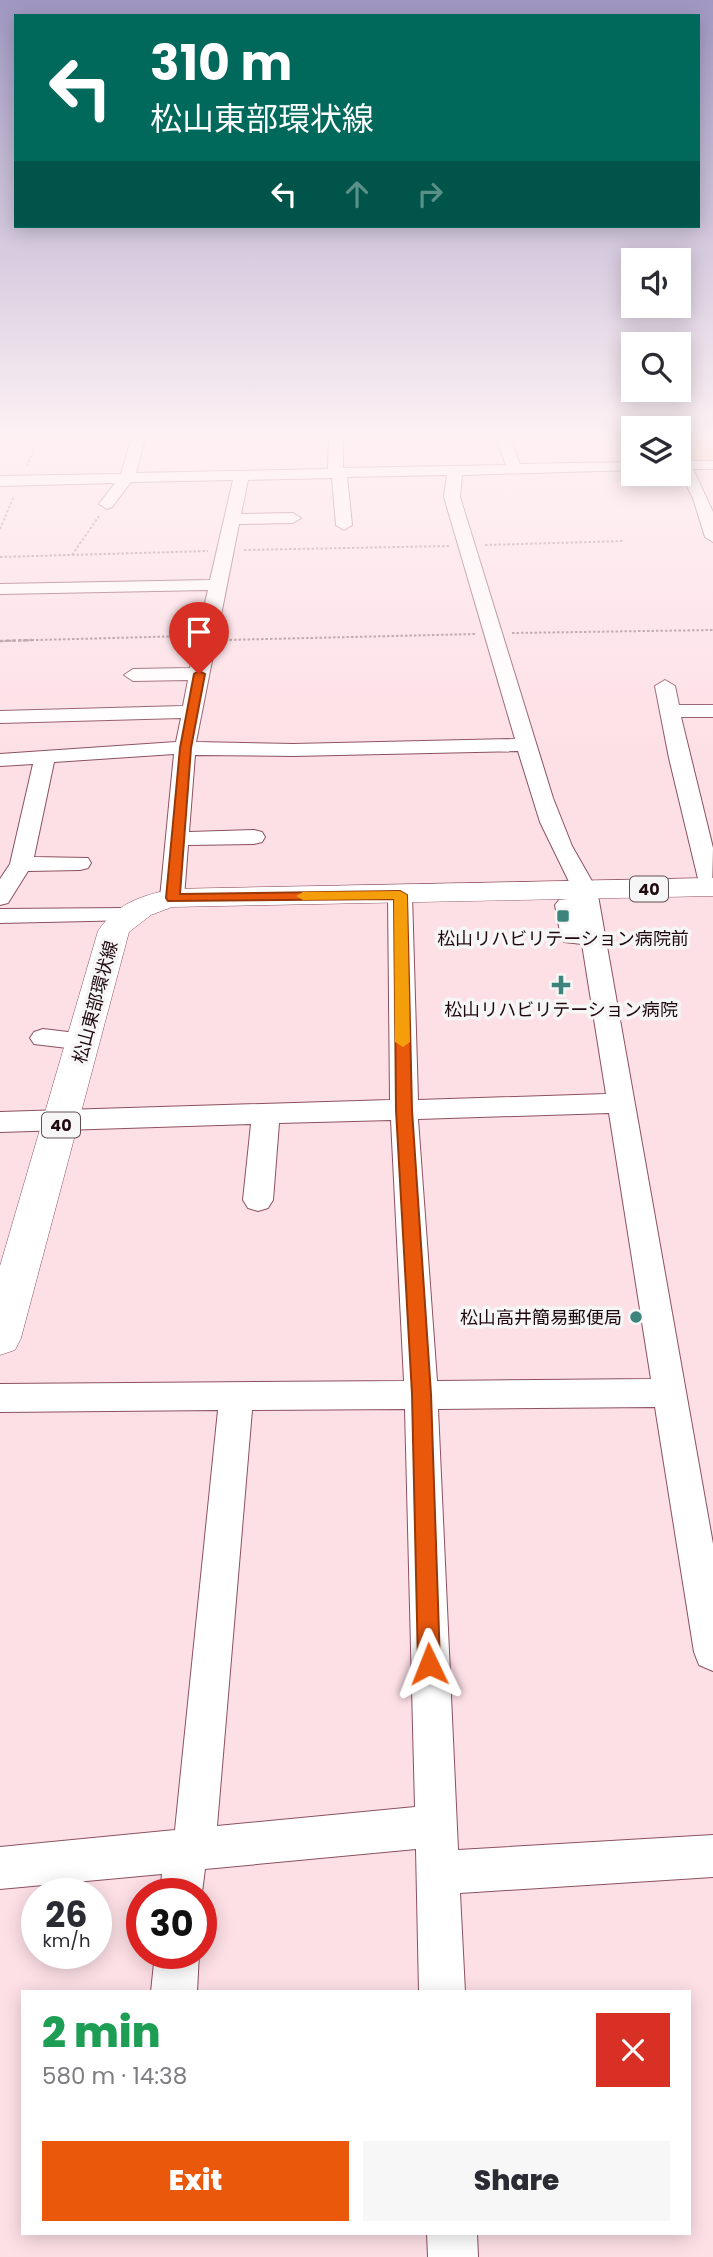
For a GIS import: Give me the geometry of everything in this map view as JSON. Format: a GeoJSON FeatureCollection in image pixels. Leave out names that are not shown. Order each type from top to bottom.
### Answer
{"type":"FeatureCollection","features":[{"type":"Feature","properties":{"kind":"main road","name":"40"},"geometry":{"type":"LineString","coordinates":[[126,915],[141,905],[173,898],[400,895],[586,897],[713,887]]}},
{"type":"Feature","properties":{"kind":"main road","name":"松山東部環状線"},"geometry":{"type":"LineString","coordinates":[[0,1338],[114,931],[126,915]]}},
{"type":"Feature","properties":{"kind":"street"},"geometry":{"type":"LineString","coordinates":[[173,898],[186,748],[227,541]]}},
{"type":"Feature","properties":{"kind":"street"},"geometry":{"type":"LineString","coordinates":[[467,541],[557,838],[586,897],[713,1651]]}},
{"type":"Feature","properties":{"kind":"street"},"geometry":{"type":"LineString","coordinates":[[94,588],[101,568]]}},
{"type":"Feature","properties":{"kind":"street"},"geometry":{"type":"LineString","coordinates":[[0,589],[218,585]]}},
{"type":"Feature","properties":{"kind":"street"},"geometry":{"type":"LineString","coordinates":[[133,675],[199,674]]}},
{"type":"Feature","properties":{"kind":"street"},"geometry":{"type":"LineString","coordinates":[[665,686],[673,711],[675,738],[713,887]]}},
{"type":"Feature","properties":{"kind":"street"},"geometry":{"type":"LineString","coordinates":[[673,711],[713,710]]}},
{"type":"Feature","properties":{"kind":"street"},"geometry":{"type":"LineString","coordinates":[[1,717],[192,712]]}},
{"type":"Feature","properties":{"kind":"street"},"geometry":{"type":"LineString","coordinates":[[0,760],[186,748],[293,750],[527,745]]}},
{"type":"Feature","properties":{"kind":"street"},"geometry":{"type":"LineString","coordinates":[[0,898],[21,864],[45,758]]}},
{"type":"Feature","properties":{"kind":"street"},"geometry":{"type":"LineString","coordinates":[[178,839],[254,837]]}},
{"type":"Feature","properties":{"kind":"street"},"geometry":{"type":"LineString","coordinates":[[21,864],[80,863]]}},
{"type":"Feature","properties":{"kind":"street"},"geometry":{"type":"LineString","coordinates":[[400,895],[404,1110],[421,1394],[442,1990]]}},
{"type":"Feature","properties":{"kind":"street"},"geometry":{"type":"LineString","coordinates":[[0,916],[126,915]]}},
{"type":"Feature","properties":{"kind":"street"},"geometry":{"type":"LineString","coordinates":[[43,1038],[84,1041]]}},
{"type":"Feature","properties":{"kind":"street"},"geometry":{"type":"LineString","coordinates":[[0,1122],[621,1103]]}},
{"type":"Feature","properties":{"kind":"street"},"geometry":{"type":"LineString","coordinates":[[258,1200],[266,1114]]}},
{"type":"Feature","properties":{"kind":"street"},"geometry":{"type":"LineString","coordinates":[[0,1398],[669,1393]]}},
{"type":"Feature","properties":{"kind":"street"},"geometry":{"type":"LineString","coordinates":[[185,1878],[236,1396]]}},
{"type":"Feature","properties":{"kind":"street"},"geometry":{"type":"LineString","coordinates":[[0,1868],[435,1826]]}},
{"type":"Feature","properties":{"kind":"street"},"geometry":{"type":"LineString","coordinates":[[436,1873],[713,1856]]}},
{"type":"Feature","properties":{"kind":"street"},"geometry":{"type":"LineString","coordinates":[[174,1990],[176,1969]]}},
{"type":"Feature","properties":{"kind":"street"},"geometry":{"type":"LineString","coordinates":[[452,2235],[453,2257]]}},
{"type":"Feature","properties":{"kind":"path"},"geometry":{"type":"LineString","coordinates":[[72,555],[82,541]]}},
{"type":"Feature","properties":{"kind":"path"},"geometry":{"type":"LineString","coordinates":[[0,557],[611,541]]}},
{"type":"Feature","properties":{"kind":"path"},"geometry":{"type":"LineString","coordinates":[[0,641],[713,630]]}},
{"type":"Feature","properties":{"kind":"slow traffic"},"geometry":{"type":"LineString","coordinates":[[303,896],[400,895],[403,1042]]}},
{"type":"Feature","properties":{"kind":"place","name":"松山リハビリテーション病院前"},"geometry":{"type":"Point","coordinates":[563,916]}},
{"type":"Feature","properties":{"kind":"place","name":"松山リハビリテーション病院"},"geometry":{"type":"Point","coordinates":[561,985]}},
{"type":"Feature","properties":{"kind":"place","name":"松山高井簡易郵便局"},"geometry":{"type":"Point","coordinates":[636,1317]}},
{"type":"Feature","properties":{"kind":"route"},"geometry":{"type":"LineString","coordinates":[[199,674],[186,748],[173,898],[400,895],[404,1110],[421,1394],[429,1664]]}}]}
